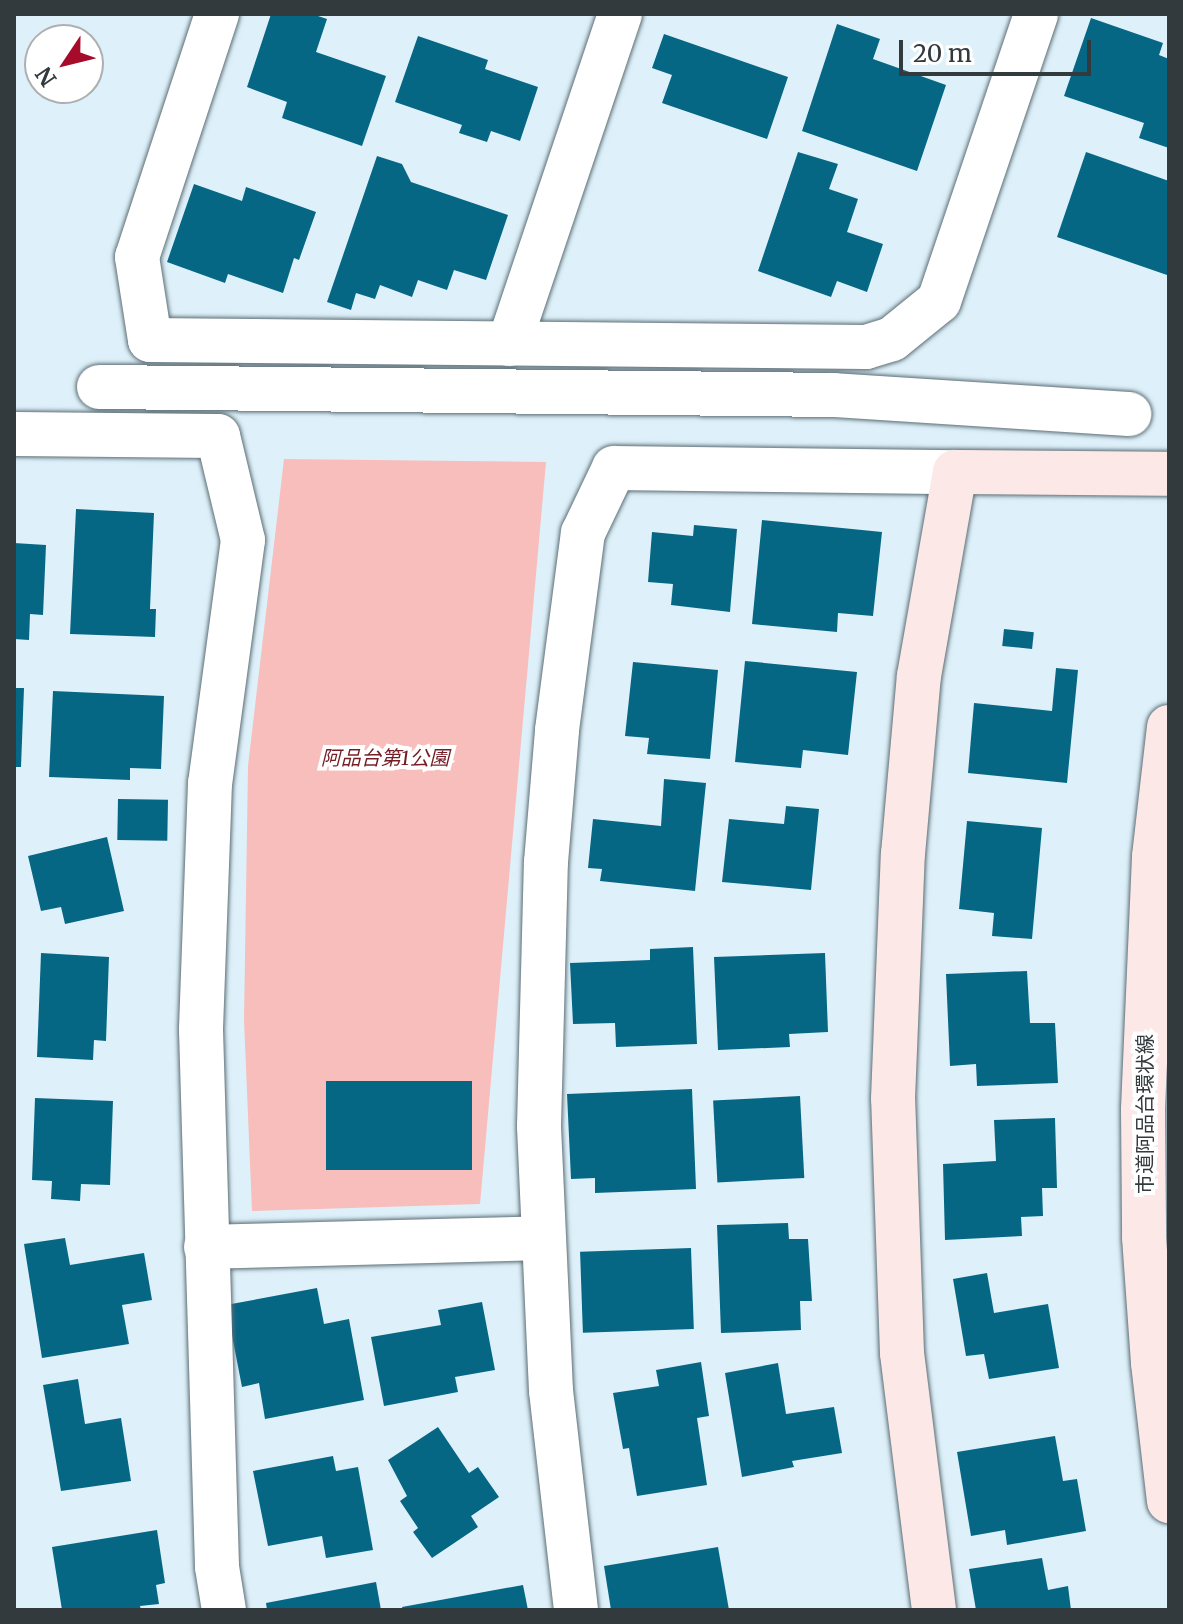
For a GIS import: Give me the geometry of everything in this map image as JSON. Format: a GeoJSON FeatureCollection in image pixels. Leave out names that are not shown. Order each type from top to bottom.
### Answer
{"type":"FeatureCollection","features":[{"type":"Feature","properties":{"kind":"street"},"geometry":{"type":"LineString","coordinates":[[217,14],[137,257],[150,340],[866,347],[892,339],[939,301],[1036,14]]}},
{"type":"Feature","properties":{"kind":"street"},"geometry":{"type":"LineString","coordinates":[[509,344],[620,14]]}},
{"type":"Feature","properties":{"kind":"street"},"geometry":{"type":"LineString","coordinates":[[99,387],[834,395],[1129,414]]}},
{"type":"Feature","properties":{"kind":"street"},"geometry":{"type":"LineString","coordinates":[[14,434],[218,436],[243,540],[210,783],[201,1030],[217,1567],[224,1610]]}},
{"type":"Feature","properties":{"kind":"street"},"geometry":{"type":"LineString","coordinates":[[576,1610],[551,1391],[542,1238],[540,994],[557,730],[583,533],[614,468],[1169,474]]}},
{"type":"Feature","properties":{"kind":"street"},"geometry":{"type":"LineString","coordinates":[[934,1610],[902,1353],[893,1099],[903,854],[919,676],[955,472]]}},
{"type":"Feature","properties":{"kind":"street","name":"市道阿品台環状線"},"geometry":{"type":"LineString","coordinates":[[1169,727],[1151,904],[1143,1110],[1144,1237],[1153,1363],[1169,1501]]}},
{"type":"Feature","properties":{"kind":"street"},"geometry":{"type":"LineString","coordinates":[[206,1247],[542,1238]]}},
{"type":"Feature","properties":{"kind":"green space","name":"阿品台第1公園"},"geometry":{"type":"Polygon","coordinates":[[[284,459],[546,462],[480,1204],[252,1211],[244,1020],[248,766],[284,459]]]}},
{"type":"Feature","properties":{"kind":"building"},"geometry":{"type":"Polygon","coordinates":[[[271,14],[312,14],[327,19],[316,52],[386,76],[362,146],[282,118],[287,102],[247,87],[271,14]]]}},
{"type":"Feature","properties":{"kind":"building"},"geometry":{"type":"Polygon","coordinates":[[[1091,18],[1163,43],[1159,55],[1169,59],[1169,148],[1139,138],[1144,123],[1064,96],[1091,18]]]}},
{"type":"Feature","properties":{"kind":"building"},"geometry":{"type":"Polygon","coordinates":[[[837,24],[880,39],[873,59],[946,85],[917,171],[802,131],[837,24]]]}},
{"type":"Feature","properties":{"kind":"building"},"geometry":{"type":"Polygon","coordinates":[[[664,34],[788,77],[767,139],[662,103],[672,75],[652,68],[664,34]]]}},
{"type":"Feature","properties":{"kind":"building"},"geometry":{"type":"Polygon","coordinates":[[[418,36],[488,60],[485,69],[538,87],[520,141],[491,131],[487,142],[459,133],[462,125],[395,102],[418,36]]]}},
{"type":"Feature","properties":{"kind":"building"},"geometry":{"type":"Polygon","coordinates":[[[798,152],[838,164],[829,189],[858,199],[847,232],[883,244],[867,292],[837,281],[831,297],[758,271],[798,152]]]}},
{"type":"Feature","properties":{"kind":"building"},"geometry":{"type":"Polygon","coordinates":[[[1086,152],[1169,181],[1167,275],[1057,237],[1086,152]]]}},
{"type":"Feature","properties":{"kind":"building"},"geometry":{"type":"Polygon","coordinates":[[[377,156],[402,164],[411,182],[508,215],[486,280],[454,270],[447,290],[418,280],[412,297],[380,285],[375,299],[356,293],[351,310],[327,302],[377,156]]]}},
{"type":"Feature","properties":{"kind":"building"},"geometry":{"type":"Polygon","coordinates":[[[194,184],[242,201],[246,187],[316,212],[299,260],[294,258],[283,293],[228,274],[225,283],[167,262],[194,184]]]}},
{"type":"Feature","properties":{"kind":"building"},"geometry":{"type":"Polygon","coordinates":[[[76,509],[154,513],[150,609],[156,609],[155,637],[70,634],[76,509]]]}},
{"type":"Feature","properties":{"kind":"building"},"geometry":{"type":"Polygon","coordinates":[[[762,520],[882,532],[873,616],[838,613],[837,632],[752,624],[762,520]]]}},
{"type":"Feature","properties":{"kind":"building"},"geometry":{"type":"Polygon","coordinates":[[[694,525],[737,529],[730,612],[671,605],[673,584],[648,582],[652,532],[693,536],[694,525]]]}},
{"type":"Feature","properties":{"kind":"building"},"geometry":{"type":"Polygon","coordinates":[[[14,543],[46,545],[43,615],[30,614],[29,640],[14,639],[14,543]]]}},
{"type":"Feature","properties":{"kind":"building"},"geometry":{"type":"Polygon","coordinates":[[[1004,629],[1034,632],[1032,649],[1002,646],[1004,629]]]}},
{"type":"Feature","properties":{"kind":"building"},"geometry":{"type":"Polygon","coordinates":[[[745,661],[857,672],[848,755],[803,750],[801,768],[735,762],[745,661]]]}},
{"type":"Feature","properties":{"kind":"building"},"geometry":{"type":"Polygon","coordinates":[[[633,662],[718,670],[710,759],[647,754],[649,738],[625,736],[633,662]]]}},
{"type":"Feature","properties":{"kind":"building"},"geometry":{"type":"Polygon","coordinates":[[[1056,668],[1078,670],[1067,783],[968,773],[974,703],[1052,711],[1056,668]]]}},
{"type":"Feature","properties":{"kind":"building"},"geometry":{"type":"Polygon","coordinates":[[[14,688],[24,688],[21,767],[14,767],[14,688]]]}},
{"type":"Feature","properties":{"kind":"building"},"geometry":{"type":"Polygon","coordinates":[[[53,691],[164,696],[161,769],[130,768],[130,780],[49,777],[53,691]]]}},
{"type":"Feature","properties":{"kind":"building"},"geometry":{"type":"Polygon","coordinates":[[[664,779],[706,783],[695,891],[600,881],[602,869],[588,868],[593,819],[661,826],[664,779]]]}},
{"type":"Feature","properties":{"kind":"building"},"geometry":{"type":"Polygon","coordinates":[[[118,799],[168,800],[167,841],[117,840],[118,799]]]}},
{"type":"Feature","properties":{"kind":"building"},"geometry":{"type":"Polygon","coordinates":[[[786,806],[819,809],[811,890],[722,882],[729,819],[784,824],[786,806]]]}},
{"type":"Feature","properties":{"kind":"building"},"geometry":{"type":"Polygon","coordinates":[[[967,821],[1042,828],[1032,939],[992,936],[994,913],[959,909],[967,821]]]}},
{"type":"Feature","properties":{"kind":"building"},"geometry":{"type":"Polygon","coordinates":[[[107,837],[124,911],[65,924],[61,907],[41,911],[28,856],[107,837]]]}},
{"type":"Feature","properties":{"kind":"building"},"geometry":{"type":"Polygon","coordinates":[[[693,947],[697,1044],[616,1047],[615,1023],[573,1024],[570,963],[650,960],[650,949],[693,947]]]}},
{"type":"Feature","properties":{"kind":"building"},"geometry":{"type":"Polygon","coordinates":[[[41,953],[109,957],[106,1041],[94,1040],[93,1060],[37,1057],[41,953]]]}},
{"type":"Feature","properties":{"kind":"building"},"geometry":{"type":"Polygon","coordinates":[[[825,953],[828,1032],[789,1034],[790,1047],[718,1050],[714,957],[825,953]]]}},
{"type":"Feature","properties":{"kind":"building"},"geometry":{"type":"Polygon","coordinates":[[[1027,971],[1030,1023],[1055,1023],[1058,1083],[977,1086],[976,1064],[950,1066],[946,974],[1027,971]]]}},
{"type":"Feature","properties":{"kind":"building"},"geometry":{"type":"Polygon","coordinates":[[[326,1081],[472,1081],[472,1170],[326,1170],[326,1081]]]}},
{"type":"Feature","properties":{"kind":"building"},"geometry":{"type":"Polygon","coordinates":[[[692,1089],[696,1189],[595,1193],[595,1178],[571,1179],[567,1094],[692,1089]]]}},
{"type":"Feature","properties":{"kind":"building"},"geometry":{"type":"Polygon","coordinates":[[[800,1096],[804,1178],[717,1182],[713,1101],[800,1096]]]}},
{"type":"Feature","properties":{"kind":"building"},"geometry":{"type":"Polygon","coordinates":[[[35,1098],[113,1101],[110,1185],[81,1184],[80,1201],[51,1199],[52,1181],[32,1180],[35,1098]]]}},
{"type":"Feature","properties":{"kind":"building"},"geometry":{"type":"Polygon","coordinates":[[[1055,1118],[1057,1188],[1042,1188],[1043,1216],[1021,1217],[1022,1236],[945,1240],[943,1164],[996,1161],[994,1120],[1055,1118]]]}},
{"type":"Feature","properties":{"kind":"building"},"geometry":{"type":"Polygon","coordinates":[[[788,1223],[789,1239],[808,1239],[812,1301],[800,1301],[801,1330],[721,1333],[717,1225],[788,1223]]]}},
{"type":"Feature","properties":{"kind":"building"},"geometry":{"type":"Polygon","coordinates":[[[65,1238],[70,1265],[144,1253],[152,1300],[122,1305],[129,1344],[42,1358],[24,1244],[65,1238]]]}},
{"type":"Feature","properties":{"kind":"building"},"geometry":{"type":"Polygon","coordinates":[[[691,1248],[694,1329],[583,1333],[580,1252],[691,1248]]]}},
{"type":"Feature","properties":{"kind":"building"},"geometry":{"type":"Polygon","coordinates":[[[987,1273],[994,1313],[1048,1304],[1059,1368],[989,1379],[984,1354],[966,1356],[953,1279],[987,1273]]]}},
{"type":"Feature","properties":{"kind":"building"},"geometry":{"type":"Polygon","coordinates":[[[317,1288],[324,1324],[349,1319],[364,1400],[265,1419],[259,1383],[242,1387],[226,1305],[317,1288]]]}},
{"type":"Feature","properties":{"kind":"building"},"geometry":{"type":"Polygon","coordinates":[[[482,1302],[495,1370],[455,1377],[458,1392],[384,1406],[371,1337],[441,1325],[438,1310],[482,1302]]]}},
{"type":"Feature","properties":{"kind":"building"},"geometry":{"type":"Polygon","coordinates":[[[701,1362],[709,1416],[697,1418],[707,1485],[637,1496],[629,1448],[623,1449],[613,1393],[659,1386],[656,1370],[701,1362]]]}},
{"type":"Feature","properties":{"kind":"building"},"geometry":{"type":"Polygon","coordinates":[[[778,1363],[786,1414],[834,1407],[842,1453],[792,1461],[794,1467],[742,1477],[725,1373],[778,1363]]]}},
{"type":"Feature","properties":{"kind":"building"},"geometry":{"type":"Polygon","coordinates":[[[78,1379],[85,1424],[121,1418],[131,1481],[61,1491],[43,1385],[78,1379]]]}},
{"type":"Feature","properties":{"kind":"building"},"geometry":{"type":"Polygon","coordinates":[[[438,1427],[469,1473],[478,1467],[499,1497],[471,1516],[478,1527],[432,1558],[413,1532],[418,1528],[400,1501],[407,1496],[388,1460],[438,1427]]]}},
{"type":"Feature","properties":{"kind":"building"},"geometry":{"type":"Polygon","coordinates":[[[1055,1436],[1063,1481],[1077,1479],[1086,1531],[1007,1545],[1005,1530],[971,1536],[957,1452],[1055,1436]]]}},
{"type":"Feature","properties":{"kind":"building"},"geometry":{"type":"Polygon","coordinates":[[[333,1456],[336,1471],[358,1467],[373,1550],[326,1558],[322,1536],[268,1546],[253,1471],[333,1456]]]}},
{"type":"Feature","properties":{"kind":"building"},"geometry":{"type":"Polygon","coordinates":[[[157,1530],[165,1583],[156,1585],[159,1604],[140,1606],[141,1610],[62,1610],[52,1547],[157,1530]]]}},
{"type":"Feature","properties":{"kind":"building"},"geometry":{"type":"Polygon","coordinates":[[[718,1547],[729,1610],[611,1610],[604,1566],[718,1547]]]}},
{"type":"Feature","properties":{"kind":"building"},"geometry":{"type":"Polygon","coordinates":[[[1042,1558],[1048,1590],[1068,1586],[1071,1610],[976,1610],[969,1569],[1042,1558]]]}},
{"type":"Feature","properties":{"kind":"building"},"geometry":{"type":"Polygon","coordinates":[[[376,1582],[381,1610],[267,1610],[266,1603],[376,1582]]]}},
{"type":"Feature","properties":{"kind":"building"},"geometry":{"type":"Polygon","coordinates":[[[523,1585],[528,1610],[403,1610],[402,1607],[523,1585]]]}}]}
